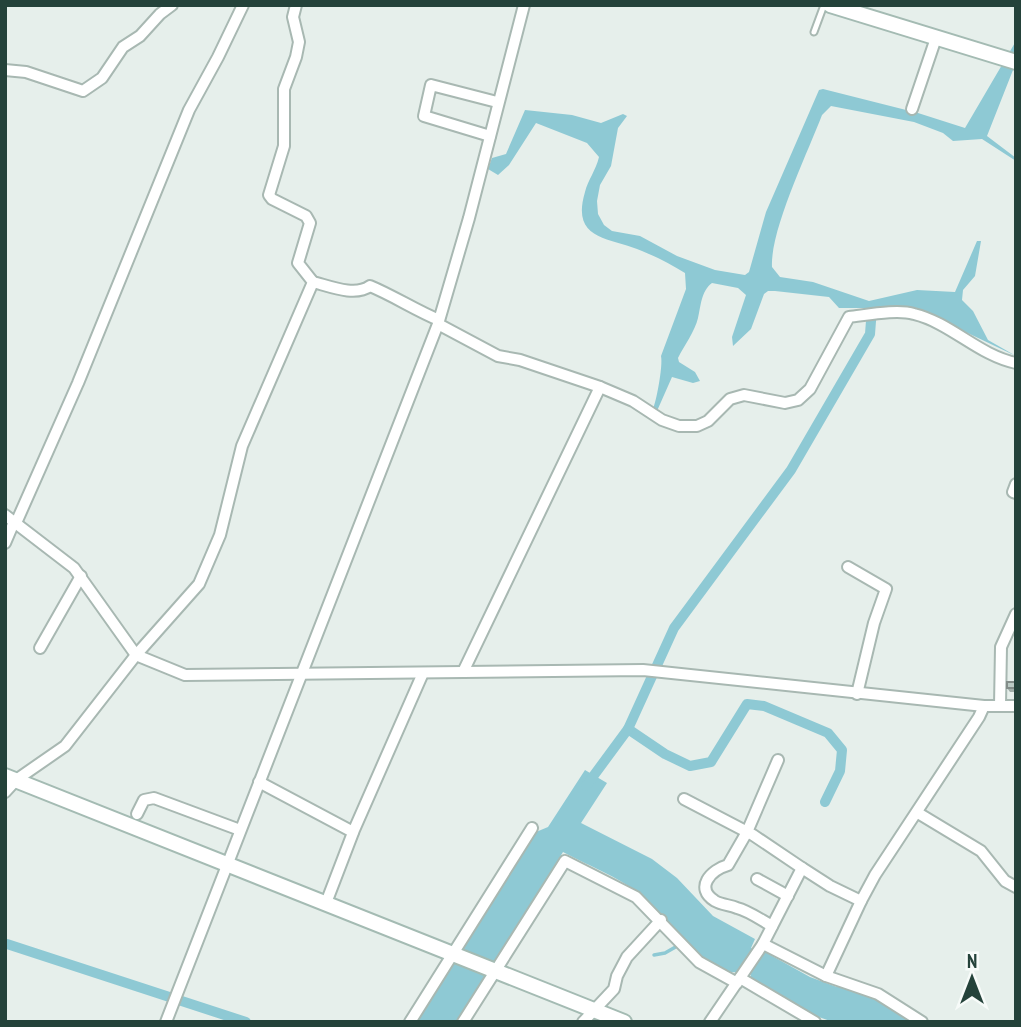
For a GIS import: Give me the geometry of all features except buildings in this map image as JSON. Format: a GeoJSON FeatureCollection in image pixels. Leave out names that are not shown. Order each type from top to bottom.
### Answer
{"type":"FeatureCollection","features":[{"type":"Feature","properties":{"kind":"street"},"geometry":{"type":"LineString","coordinates":[[5,70],[26,72],[83,91],[102,78],[123,47],[140,36],[172,5]]}},
{"type":"Feature","properties":{"kind":"street"},"geometry":{"type":"LineString","coordinates":[[5,543],[12,520],[78,383],[189,110],[243,5]]}},
{"type":"Feature","properties":{"kind":"street"},"geometry":{"type":"LineString","coordinates":[[296,5],[293,17],[299,42],[284,89],[284,146],[269,195],[306,216],[310,223],[298,263],[313,282],[341,289],[365,290],[370,286],[400,298],[413,309],[498,356],[520,360],[600,387],[633,401],[662,420],[679,426],[697,426],[709,421],[730,399],[744,395],[785,403],[798,400],[810,389],[849,317],[912,313],[946,327],[983,351],[1016,363]]}},
{"type":"Feature","properties":{"kind":"street"},"geometry":{"type":"LineString","coordinates":[[166,1022],[439,322],[524,5]]}},
{"type":"Feature","properties":{"kind":"street"},"geometry":{"type":"LineString","coordinates":[[830,5],[1009,60]]}},
{"type":"Feature","properties":{"kind":"street"},"geometry":{"type":"LineString","coordinates":[[912,109],[936,38]]}},
{"type":"Feature","properties":{"kind":"street"},"geometry":{"type":"LineString","coordinates":[[490,136],[424,116],[431,85],[497,102]]}},
{"type":"Feature","properties":{"kind":"street"},"geometry":{"type":"LineString","coordinates":[[5,792],[10,778],[65,746],[136,655],[199,584],[220,535],[242,446],[313,282]]}},
{"type":"Feature","properties":{"kind":"street"},"geometry":{"type":"LineString","coordinates":[[463,672],[600,387]]}},
{"type":"Feature","properties":{"kind":"street"},"geometry":{"type":"LineString","coordinates":[[1016,484],[1013,492],[1016,494]]}},
{"type":"Feature","properties":{"kind":"street"},"geometry":{"type":"LineString","coordinates":[[12,520],[81,576],[136,655],[185,675],[643,670],[857,694],[984,706],[1016,706]]}},
{"type":"Feature","properties":{"kind":"street"},"geometry":{"type":"LineString","coordinates":[[848,567],[886,589],[874,623],[857,694]]}},
{"type":"Feature","properties":{"kind":"street"},"geometry":{"type":"LineString","coordinates":[[40,648],[81,576]]}},
{"type":"Feature","properties":{"kind":"street"},"geometry":{"type":"LineString","coordinates":[[1000,705],[1001,647],[1016,614]]}},
{"type":"Feature","properties":{"kind":"street"},"geometry":{"type":"LineString","coordinates":[[326,903],[423,673]]}},
{"type":"Feature","properties":{"kind":"street"},"geometry":{"type":"LineString","coordinates":[[826,976],[860,901],[875,875],[918,813],[984,706]]}},
{"type":"Feature","properties":{"kind":"street"},"geometry":{"type":"LineString","coordinates":[[772,926],[739,908],[713,900],[708,894],[708,877],[716,869],[728,865],[747,832],[778,760]]}},
{"type":"Feature","properties":{"kind":"street"},"geometry":{"type":"LineString","coordinates":[[10,778],[624,1022]]}},
{"type":"Feature","properties":{"kind":"street"},"geometry":{"type":"LineString","coordinates":[[259,782],[354,832]]}},
{"type":"Feature","properties":{"kind":"street"},"geometry":{"type":"LineString","coordinates":[[137,814],[144,800],[153,798],[240,831]]}},
{"type":"Feature","properties":{"kind":"street"},"geometry":{"type":"LineString","coordinates":[[684,799],[747,832],[830,886],[860,901]]}},
{"type":"Feature","properties":{"kind":"street"},"geometry":{"type":"LineString","coordinates":[[918,813],[981,851],[1005,881],[1016,887]]}},
{"type":"Feature","properties":{"kind":"street"},"geometry":{"type":"LineString","coordinates":[[410,1022],[456,957],[532,828]]}},
{"type":"Feature","properties":{"kind":"street"},"geometry":{"type":"LineString","coordinates":[[463,1022],[490,970],[565,861],[636,897],[699,962],[740,978],[815,1022]]}},
{"type":"Feature","properties":{"kind":"street"},"geometry":{"type":"LineString","coordinates":[[710,1022],[761,947],[802,868]]}},
{"type":"Feature","properties":{"kind":"street"},"geometry":{"type":"LineString","coordinates":[[757,878],[788,896]]}},
{"type":"Feature","properties":{"kind":"street"},"geometry":{"type":"LineString","coordinates":[[583,1022],[614,989],[617,976],[627,957],[661,920]]}},
{"type":"Feature","properties":{"kind":"street"},"geometry":{"type":"LineString","coordinates":[[761,947],[826,976],[877,994],[922,1022]]}},
{"type":"Feature","properties":{"kind":"lane"},"geometry":{"type":"LineString","coordinates":[[814,32],[824,5]]}},
{"type":"Feature","properties":{"kind":"water"},"geometry":{"type":"Polygon","coordinates":[[[1016,41],[1016,68],[987,136],[1016,158],[1016,161],[982,139],[953,141],[943,133],[914,122],[831,106],[822,115],[783,212],[773,251],[772,267],[780,277],[813,282],[869,301],[917,290],[955,292],[977,241],[981,241],[975,276],[963,290],[962,300],[973,311],[988,340],[1016,356],[915,308],[839,308],[829,297],[775,291],[764,294],[751,329],[733,346],[732,337],[746,295],[738,288],[712,283],[704,294],[697,323],[678,358],[679,362],[695,372],[700,381],[693,383],[672,377],[657,411],[653,409],[661,356],[686,289],[685,273],[630,246],[597,235],[589,229],[583,220],[582,208],[586,188],[599,157],[587,143],[536,123],[509,165],[498,175],[488,169],[492,158],[506,154],[525,110],[572,115],[601,123],[623,114],[627,116],[618,128],[611,166],[600,185],[597,201],[598,214],[604,225],[612,231],[640,236],[677,256],[715,270],[745,275],[749,272],[766,212],[819,90],[918,113],[965,128],[1016,41]]]}},
{"type":"Feature","properties":{"kind":"water"},"geometry":{"type":"Polygon","coordinates":[[[585,770],[607,783],[581,823],[652,859],[677,878],[713,916],[755,939],[751,948],[762,954],[765,952],[810,977],[837,987],[847,986],[874,998],[913,1022],[833,1022],[816,1016],[749,979],[751,975],[740,969],[737,972],[725,971],[713,965],[638,893],[563,852],[457,1022],[417,1022],[536,832],[548,827],[585,770]]]}},
{"type":"Feature","properties":{"kind":"waterway"},"geometry":{"type":"LineString","coordinates":[[586,786],[628,729],[674,628],[791,470],[870,334],[872,308]]}},
{"type":"Feature","properties":{"kind":"waterway"},"geometry":{"type":"LineString","coordinates":[[628,729],[665,754],[690,766],[711,762],[747,704],[764,706],[828,733],[842,750],[840,771],[825,802]]}},
{"type":"Feature","properties":{"kind":"waterway"},"geometry":{"type":"LineString","coordinates":[[654,955],[665,953],[686,941]]}},
{"type":"Feature","properties":{"kind":"waterway"},"geometry":{"type":"LineString","coordinates":[[7,944],[246,1022]]}}]}
